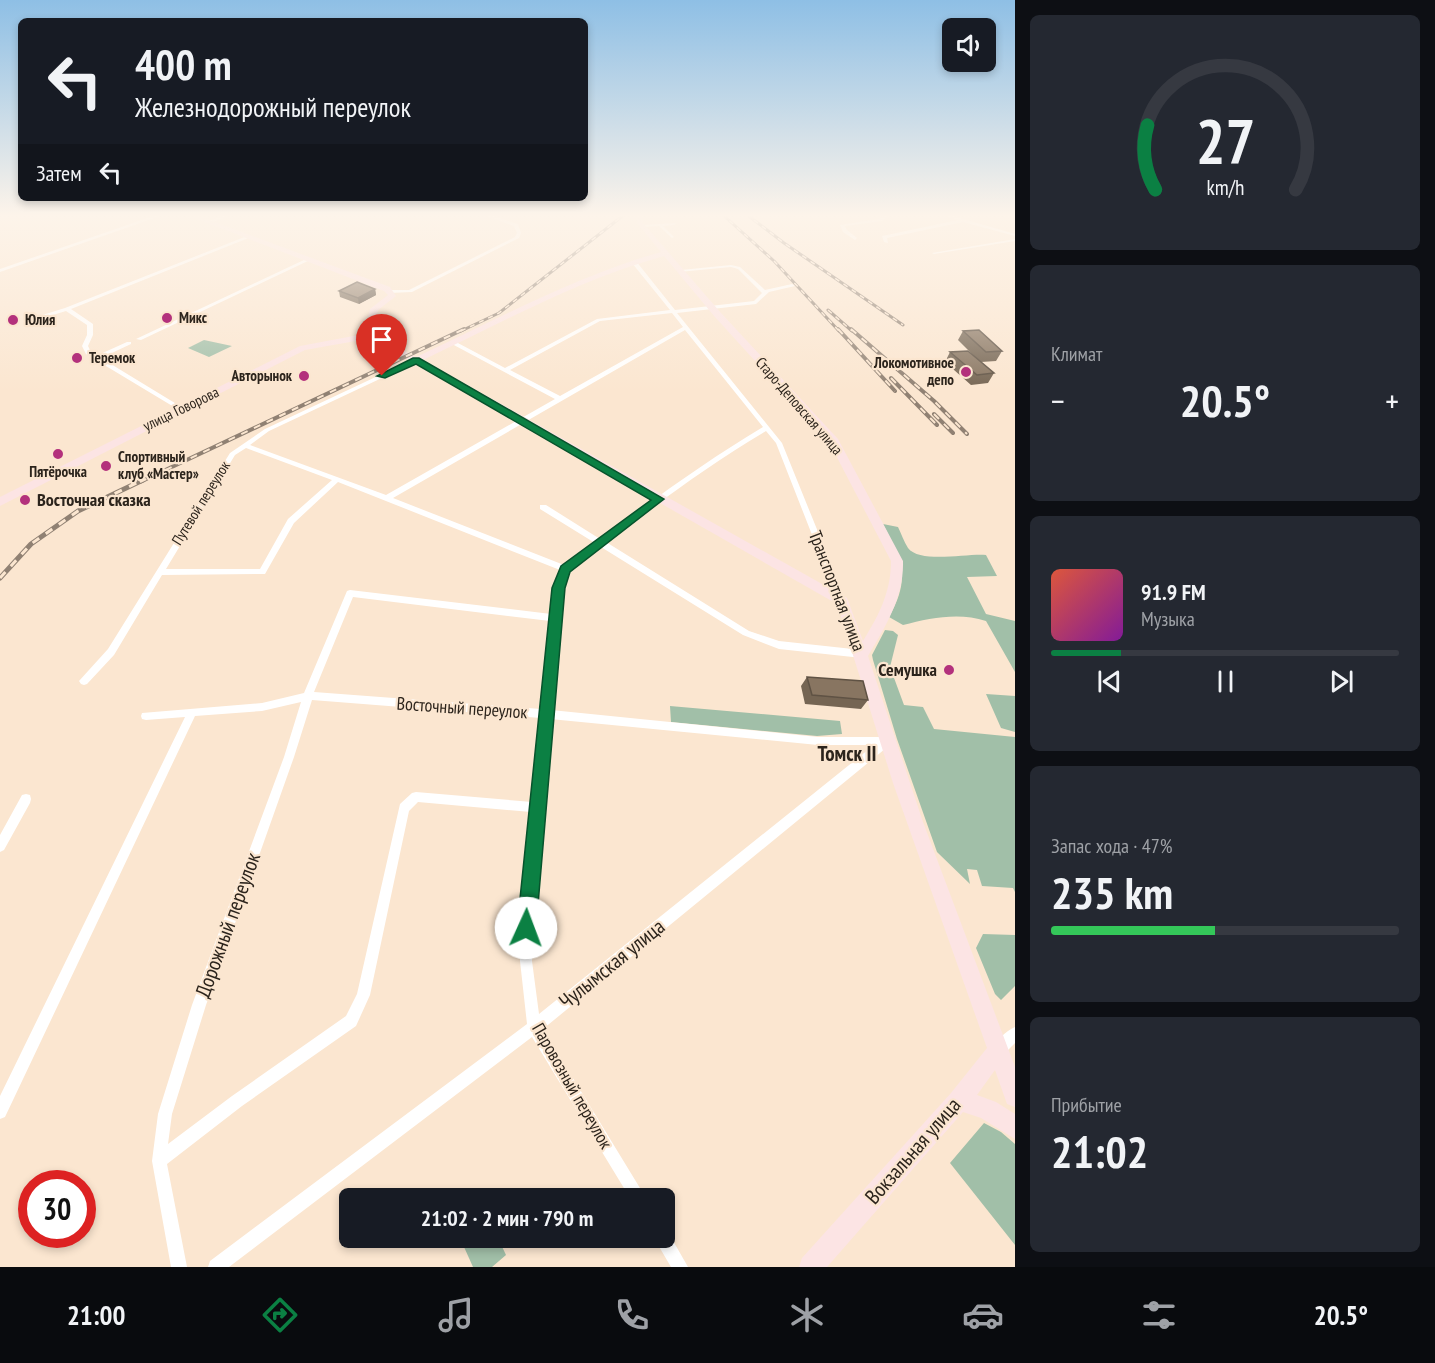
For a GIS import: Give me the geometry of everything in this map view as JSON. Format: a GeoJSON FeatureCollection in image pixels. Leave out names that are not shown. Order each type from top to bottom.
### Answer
{"type":"FeatureCollection","features":[{"type":"Feature","properties":{"kind":"street"},"geometry":{"type":"LineString","coordinates":[[26,321],[67,309],[158,273]]}},
{"type":"Feature","properties":{"kind":"street"},"geometry":{"type":"LineString","coordinates":[[139,339],[280,273]]}},
{"type":"Feature","properties":{"kind":"street"},"geometry":{"type":"LineString","coordinates":[[342,273],[391,292],[410,291],[446,273]]}},
{"type":"Feature","properties":{"kind":"street","name":"Путевой переулок"},"geometry":{"type":"LineString","coordinates":[[84,681],[111,652],[232,454],[277,425],[609,273]]}},
{"type":"Feature","properties":{"kind":"street","name":"Транспортная улица"},"geometry":{"type":"LineString","coordinates":[[643,273],[767,427],[786,459],[862,654],[887,741],[1015,1096]]}},
{"type":"Feature","properties":{"kind":"street","name":"Старо-Деповская улица"},"geometry":{"type":"LineString","coordinates":[[683,273],[834,441],[897,561],[899,579],[891,603],[862,654]]}},
{"type":"Feature","properties":{"kind":"street"},"geometry":{"type":"LineString","coordinates":[[745,273],[765,293]]}},
{"type":"Feature","properties":{"kind":"street"},"geometry":{"type":"LineString","coordinates":[[506,370],[599,320],[756,302],[762,299],[765,293],[792,286]]}},
{"type":"Feature","properties":{"kind":"street"},"geometry":{"type":"LineString","coordinates":[[391,292],[392,296],[374,309],[368,336],[416,360],[658,499],[842,601]]}},
{"type":"Feature","properties":{"kind":"street"},"geometry":{"type":"LineString","coordinates":[[67,309],[90,324],[90,335],[85,346],[88,353],[182,409]]}},
{"type":"Feature","properties":{"kind":"street"},"geometry":{"type":"LineString","coordinates":[[387,498],[686,327]]}},
{"type":"Feature","properties":{"kind":"street","name":"улица Говорова"},"geometry":{"type":"LineString","coordinates":[[0,502],[303,348],[368,336]]}},
{"type":"Feature","properties":{"kind":"street"},"geometry":{"type":"LineString","coordinates":[[96,358],[129,343]]}},
{"type":"Feature","properties":{"kind":"street"},"geometry":{"type":"LineString","coordinates":[[454,343],[560,399]]}},
{"type":"Feature","properties":{"kind":"street"},"geometry":{"type":"LineString","coordinates":[[245,445],[387,498],[565,569],[604,542],[658,499],[767,427]]}},
{"type":"Feature","properties":{"kind":"street"},"geometry":{"type":"LineString","coordinates":[[159,572],[262,572],[291,521],[336,480]]}},
{"type":"Feature","properties":{"kind":"street"},"geometry":{"type":"LineString","coordinates":[[543,507],[604,542],[746,633],[779,645],[862,654]]}},
{"type":"Feature","properties":{"kind":"street","name":"Паровозный переулок"},"geometry":{"type":"LineString","coordinates":[[565,569],[558,588],[548,714],[536,807],[526,912],[526,961],[534,1027],[632,1188]]}},
{"type":"Feature","properties":{"kind":"street","name":"Дорожный переулок"},"geometry":{"type":"LineString","coordinates":[[179,1267],[159,1161],[165,1114],[199,1005],[289,758],[308,696],[350,593],[556,618]]}},
{"type":"Feature","properties":{"kind":"street","name":"Восточный переулок"},"geometry":{"type":"LineString","coordinates":[[146,716],[262,707],[308,696],[548,714],[818,741],[887,741]]}},
{"type":"Feature","properties":{"kind":"street"},"geometry":{"type":"LineString","coordinates":[[0,1112],[192,712]]}},
{"type":"Feature","properties":{"kind":"street","name":"Чулымская улица"},"geometry":{"type":"LineString","coordinates":[[216,1267],[534,1027],[887,741]]}},
{"type":"Feature","properties":{"kind":"street"},"geometry":{"type":"LineString","coordinates":[[159,1161],[237,1101],[351,1021],[363,995],[404,808],[410,802],[416,797],[536,807]]}},
{"type":"Feature","properties":{"kind":"street"},"geometry":{"type":"LineString","coordinates":[[0,846],[26,799]]}},
{"type":"Feature","properties":{"kind":"street","name":"Вокзальная улица"},"geometry":{"type":"LineString","coordinates":[[811,1267],[1015,1034]]}},
{"type":"Feature","properties":{"kind":"street"},"geometry":{"type":"LineString","coordinates":[[958,1101],[986,1108],[1001,1116],[1015,1128]]}},
{"type":"Feature","properties":{"kind":"street"},"geometry":{"type":"LineString","coordinates":[[668,1248],[680,1267]]}},
{"type":"Feature","properties":{"kind":"green space"},"geometry":{"type":"Polygon","coordinates":[[[204,340],[232,346],[209,357],[188,348],[204,340]]]}},
{"type":"Feature","properties":{"kind":"green space"},"geometry":{"type":"Polygon","coordinates":[[[883,524],[898,527],[908,548],[923,556],[986,555],[997,576],[967,577],[986,614],[1015,621],[1015,672],[986,621],[955,616],[903,625],[889,617],[896,603],[902,580],[899,560],[883,524]]]}},
{"type":"Feature","properties":{"kind":"green space"},"geometry":{"type":"Polygon","coordinates":[[[885,630],[893,631],[898,635],[890,667],[904,705],[923,707],[934,729],[1015,737],[1015,892],[1013,888],[982,886],[977,870],[967,869],[970,884],[937,852],[897,739],[873,660],[872,655],[885,630]]]}},
{"type":"Feature","properties":{"kind":"green space"},"geometry":{"type":"Polygon","coordinates":[[[986,694],[1015,696],[1015,732],[1001,728],[986,694]]]}},
{"type":"Feature","properties":{"kind":"green space"},"geometry":{"type":"Polygon","coordinates":[[[670,706],[840,721],[842,734],[817,736],[671,722],[670,706]]]}},
{"type":"Feature","properties":{"kind":"green space"},"geometry":{"type":"Polygon","coordinates":[[[983,934],[1015,935],[1015,986],[1001,1000],[995,994],[976,948],[983,934]]]}},
{"type":"Feature","properties":{"kind":"green space"},"geometry":{"type":"Polygon","coordinates":[[[984,1123],[1001,1132],[1015,1144],[1015,1245],[950,1163],[984,1123]]]}},
{"type":"Feature","properties":{"kind":"green space"},"geometry":{"type":"Polygon","coordinates":[[[464,1248],[503,1248],[506,1255],[492,1267],[473,1267],[464,1248]]]}},
{"type":"Feature","properties":{"kind":"building"},"geometry":{"type":"Polygon","coordinates":[[[357,282],[375,289],[358,298],[339,291],[357,282]]]}},
{"type":"Feature","properties":{"kind":"building"},"geometry":{"type":"Polygon","coordinates":[[[979,330],[1002,351],[986,352],[963,331],[979,330]]]}},
{"type":"Feature","properties":{"kind":"building"},"geometry":{"type":"Polygon","coordinates":[[[968,351],[994,373],[977,375],[950,352],[968,351]]]}},
{"type":"Feature","properties":{"kind":"building"},"geometry":{"type":"Polygon","coordinates":[[[807,677],[863,681],[868,700],[812,695],[807,677]]]}},
{"type":"Feature","properties":{"kind":"railway"},"geometry":{"type":"LineString","coordinates":[[461,331],[499,313],[550,273]]}},
{"type":"Feature","properties":{"kind":"railway"},"geometry":{"type":"LineString","coordinates":[[785,273],[839,331]]}},
{"type":"Feature","properties":{"kind":"railway"},"geometry":{"type":"LineString","coordinates":[[828,273],[903,325]]}},
{"type":"Feature","properties":{"kind":"railway"},"geometry":{"type":"LineString","coordinates":[[828,310],[852,331]]}},
{"type":"Feature","properties":{"kind":"railway"},"geometry":{"type":"LineString","coordinates":[[140,482],[464,329]]}},
{"type":"Feature","properties":{"kind":"railway"},"geometry":{"type":"LineString","coordinates":[[838,329],[895,391]]}},
{"type":"Feature","properties":{"kind":"railway"},"geometry":{"type":"LineString","coordinates":[[851,329],[934,401],[967,434]]}},
{"type":"Feature","properties":{"kind":"railway"},"geometry":{"type":"LineString","coordinates":[[891,378],[937,425]]}},
{"type":"Feature","properties":{"kind":"railway"},"geometry":{"type":"LineString","coordinates":[[934,414],[953,433]]}},
{"type":"Feature","properties":{"kind":"railway"},"geometry":{"type":"LineString","coordinates":[[0,578],[31,544],[78,511],[143,480]]}},
{"type":"Feature","properties":{"kind":"place","name":"Микс"},"geometry":{"type":"Point","coordinates":[167,318]}},
{"type":"Feature","properties":{"kind":"place","name":"Юлия"},"geometry":{"type":"Point","coordinates":[13,320]}},
{"type":"Feature","properties":{"kind":"place","name":"Теремок"},"geometry":{"type":"Point","coordinates":[77,358]}},
{"type":"Feature","properties":{"kind":"place","name":"Локомотивное депо"},"geometry":{"type":"Point","coordinates":[966,372]}},
{"type":"Feature","properties":{"kind":"place","name":"Авторынок"},"geometry":{"type":"Point","coordinates":[304,376]}},
{"type":"Feature","properties":{"kind":"place","name":"Пятёрочка"},"geometry":{"type":"Point","coordinates":[58,454]}},
{"type":"Feature","properties":{"kind":"place","name":"Спортивный клуб «Мастер»"},"geometry":{"type":"Point","coordinates":[106,466]}},
{"type":"Feature","properties":{"kind":"place","name":"Восточная сказка"},"geometry":{"type":"Point","coordinates":[25,500]}},
{"type":"Feature","properties":{"kind":"place","name":"Семушка"},"geometry":{"type":"Point","coordinates":[949,670]}},
{"type":"Feature","properties":{"kind":"district","name":"Томск II"},"geometry":{"type":"Point","coordinates":[847,754]}},
{"type":"Feature","properties":{"kind":"route"},"geometry":{"type":"LineString","coordinates":[[382,376],[416,360],[658,499],[604,542],[565,569],[558,588],[548,714],[536,807],[526,928]]}}]}
